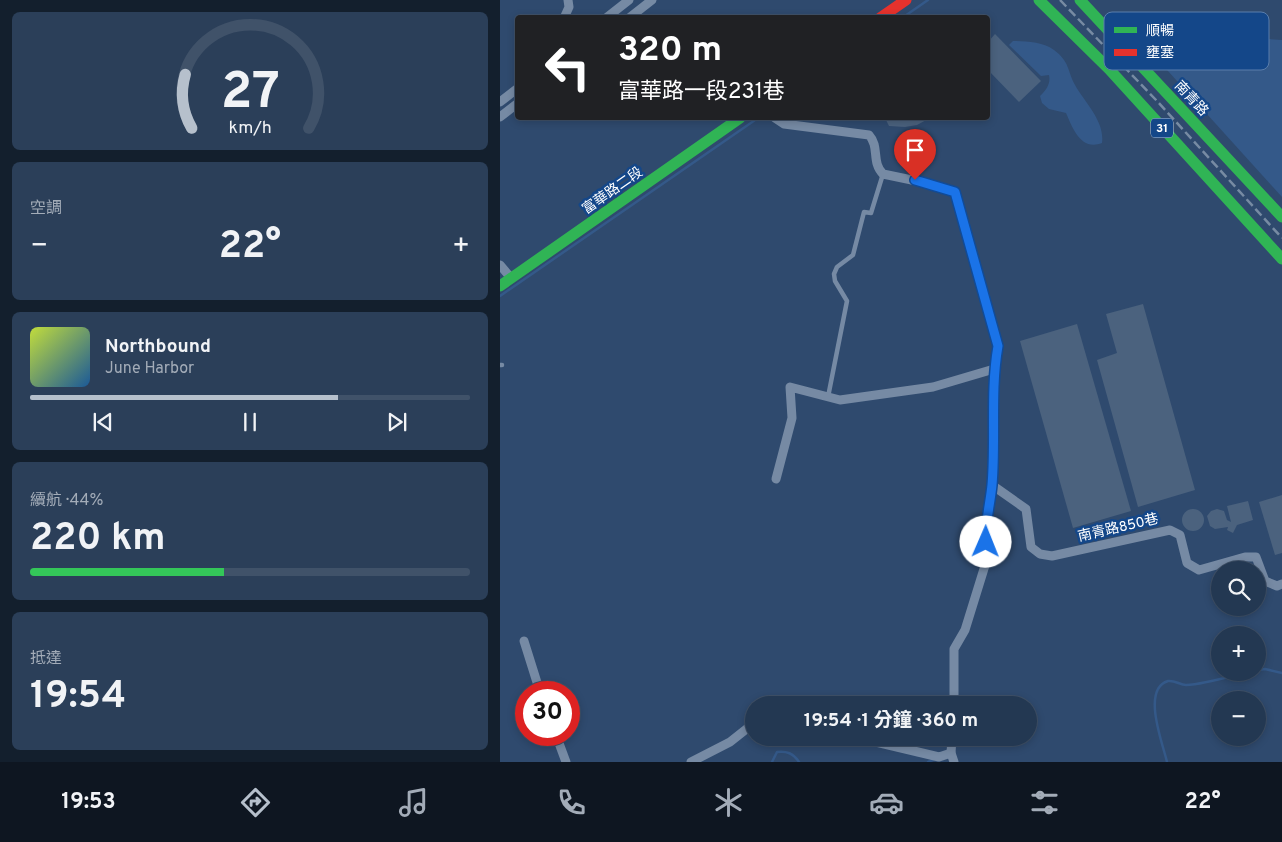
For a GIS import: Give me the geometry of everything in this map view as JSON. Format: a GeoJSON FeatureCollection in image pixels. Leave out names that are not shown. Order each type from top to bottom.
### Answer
{"type":"FeatureCollection","features":[{"type":"Feature","properties":{"kind":"main road"},"geometry":{"type":"LineString","coordinates":[[884,15],[906,0]]}},
{"type":"Feature","properties":{"kind":"main road","name":"31"},"geometry":{"type":"LineString","coordinates":[[1040,0],[1104,65]]}},
{"type":"Feature","properties":{"kind":"main road","name":"31"},"geometry":{"type":"LineString","coordinates":[[1051,0],[1104,52]]}},
{"type":"Feature","properties":{"kind":"main road","name":"南青路"},"geometry":{"type":"LineString","coordinates":[[1080,0],[1104,26]]}},
{"type":"Feature","properties":{"kind":"main road"},"geometry":{"type":"LineString","coordinates":[[1092,0],[1104,13]]}},
{"type":"Feature","properties":{"kind":"main road","name":"31"},"geometry":{"type":"LineString","coordinates":[[1109,70],[1280,254]]}},
{"type":"Feature","properties":{"kind":"main road","name":"31"},"geometry":{"type":"LineString","coordinates":[[1120,70],[1280,254]]}},
{"type":"Feature","properties":{"kind":"main road","name":"南青路"},"geometry":{"type":"LineString","coordinates":[[1145,70],[1282,217]]}},
{"type":"Feature","properties":{"kind":"main road"},"geometry":{"type":"LineString","coordinates":[[1157,70],[1282,204]]}},
{"type":"Feature","properties":{"kind":"main road"},"geometry":{"type":"LineString","coordinates":[[1155,108],[1174,142]]}},
{"type":"Feature","properties":{"kind":"main road","name":"富華路二段"},"geometry":{"type":"LineString","coordinates":[[500,286],[737,120]]}},
{"type":"Feature","properties":{"kind":"street"},"geometry":{"type":"LineString","coordinates":[[566,15],[570,7],[568,0]]}},
{"type":"Feature","properties":{"kind":"street"},"geometry":{"type":"LineString","coordinates":[[610,15],[628,0],[637,11]]}},
{"type":"Feature","properties":{"kind":"street"},"geometry":{"type":"LineString","coordinates":[[632,15],[652,0]]}},
{"type":"Feature","properties":{"kind":"street"},"geometry":{"type":"LineString","coordinates":[[500,102],[515,90]]}},
{"type":"Feature","properties":{"kind":"street"},"geometry":{"type":"LineString","coordinates":[[500,117],[515,105]]}},
{"type":"Feature","properties":{"kind":"street"},"geometry":{"type":"LineString","coordinates":[[778,120],[784,124],[869,135],[875,145],[875,163],[883,174],[931,184],[955,192],[998,346],[994,369],[992,485],[985,525],[987,559],[965,630],[954,649],[954,696]]}},
{"type":"Feature","properties":{"kind":"street"},"geometry":{"type":"LineString","coordinates":[[500,265],[511,278]]}},
{"type":"Feature","properties":{"kind":"street"},"geometry":{"type":"LineString","coordinates":[[776,479],[792,418],[790,387],[840,400],[932,387],[994,369]]}},
{"type":"Feature","properties":{"kind":"street","name":"南青路850巷"},"geometry":{"type":"LineString","coordinates":[[992,485],[1026,508],[1031,547],[1040,554],[1052,556],[1170,530],[1180,535],[1187,563],[1199,570],[1245,557],[1256,558],[1265,580],[1277,586],[1282,584]]}},
{"type":"Feature","properties":{"kind":"street"},"geometry":{"type":"LineString","coordinates":[[524,641],[537,681]]}},
{"type":"Feature","properties":{"kind":"street"},"geometry":{"type":"LineString","coordinates":[[691,762],[730,742],[745,730]]}},
{"type":"Feature","properties":{"kind":"street"},"geometry":{"type":"LineString","coordinates":[[560,746],[566,762]]}},
{"type":"Feature","properties":{"kind":"street"},"geometry":{"type":"LineString","coordinates":[[893,746],[940,757],[953,757]]}},
{"type":"Feature","properties":{"kind":"lane"},"geometry":{"type":"LineString","coordinates":[[828,397],[847,301],[835,281],[834,274],[837,267],[853,255],[864,212],[871,213],[883,174]]}},
{"type":"Feature","properties":{"kind":"water"},"geometry":{"type":"Polygon","coordinates":[[[1269,39],[1282,40],[1282,197],[1167,70],[1269,70],[1269,39]]]}},
{"type":"Feature","properties":{"kind":"water"},"geometry":{"type":"Polygon","coordinates":[[[1013,41],[1045,45],[1063,58],[1075,85],[1097,120],[1102,135],[1102,143],[1095,145],[1083,141],[1075,132],[1066,113],[1049,109],[1042,103],[1040,96],[1048,87],[1049,75],[1041,76],[1009,45],[1013,41]]]}},
{"type":"Feature","properties":{"kind":"building"},"geometry":{"type":"Polygon","coordinates":[[[995,34],[1041,81],[1019,102],[990,72],[990,40],[995,34]]]}},
{"type":"Feature","properties":{"kind":"building"},"geometry":{"type":"Polygon","coordinates":[[[886,120],[926,120],[917,125],[905,127],[889,126],[886,120]]]}},
{"type":"Feature","properties":{"kind":"building"},"geometry":{"type":"Polygon","coordinates":[[[1143,304],[1195,490],[1138,507],[1097,360],[1117,353],[1106,314],[1143,304]]]}},
{"type":"Feature","properties":{"kind":"building"},"geometry":{"type":"Polygon","coordinates":[[[1077,324],[1131,511],[1073,528],[1020,341],[1077,324]]]}},
{"type":"Feature","properties":{"kind":"building"},"geometry":{"type":"Polygon","coordinates":[[[1282,495],[1282,553],[1275,555],[1259,502],[1282,495]]]}},
{"type":"Feature","properties":{"kind":"building"},"geometry":{"type":"Polygon","coordinates":[[[1248,501],[1253,520],[1237,525],[1233,533],[1227,530],[1228,527],[1215,529],[1210,526],[1207,516],[1211,511],[1217,509],[1224,511],[1227,520],[1231,522],[1227,506],[1248,501]]]}},
{"type":"Feature","properties":{"kind":"building"},"geometry":{"type":"Polygon","coordinates":[[[1193,509],[1201,512],[1204,520],[1201,528],[1193,531],[1185,528],[1182,520],[1185,512],[1193,509]]]}},
{"type":"Feature","properties":{"kind":"waterway"},"geometry":{"type":"LineString","coordinates":[[906,15],[928,0]]}},
{"type":"Feature","properties":{"kind":"waterway"},"geometry":{"type":"LineString","coordinates":[[500,296],[755,120]]}},
{"type":"Feature","properties":{"kind":"waterway"},"geometry":{"type":"LineString","coordinates":[[1266,669],[1282,673]]}},
{"type":"Feature","properties":{"kind":"waterway"},"geometry":{"type":"LineString","coordinates":[[1167,762],[1156,718],[1156,694],[1160,686],[1168,681],[1186,685],[1211,681]]}},
{"type":"Feature","properties":{"kind":"waterway"},"geometry":{"type":"LineString","coordinates":[[772,762],[777,752],[787,752],[799,762]]}},
{"type":"Feature","properties":{"kind":"waterway"},"geometry":{"type":"LineString","coordinates":[[928,762],[935,759]]}},
{"type":"Feature","properties":{"kind":"railway"},"geometry":{"type":"LineString","coordinates":[[1060,0],[1104,46]]}},
{"type":"Feature","properties":{"kind":"railway"},"geometry":{"type":"LineString","coordinates":[[1127,70],[1282,238]]}},
{"type":"Feature","properties":{"kind":"traffic: fast"},"geometry":{"type":"LineString","coordinates":[[1039,0],[1104,64]]}},
{"type":"Feature","properties":{"kind":"traffic: fast"},"geometry":{"type":"LineString","coordinates":[[1080,0],[1104,26]]}},
{"type":"Feature","properties":{"kind":"traffic: fast"},"geometry":{"type":"LineString","coordinates":[[1110,70],[1282,259]]}},
{"type":"Feature","properties":{"kind":"traffic: fast"},"geometry":{"type":"LineString","coordinates":[[1145,70],[1282,217]]}},
{"type":"Feature","properties":{"kind":"traffic: fast"},"geometry":{"type":"LineString","coordinates":[[500,286],[737,120]]}},
{"type":"Feature","properties":{"kind":"traffic: jam"},"geometry":{"type":"LineString","coordinates":[[884,15],[906,0]]}},
{"type":"Feature","properties":{"kind":"route"},"geometry":{"type":"LineString","coordinates":[[915,180],[955,192],[970,239],[998,346],[994,369],[992,485],[985,525],[986,542]]}}]}
